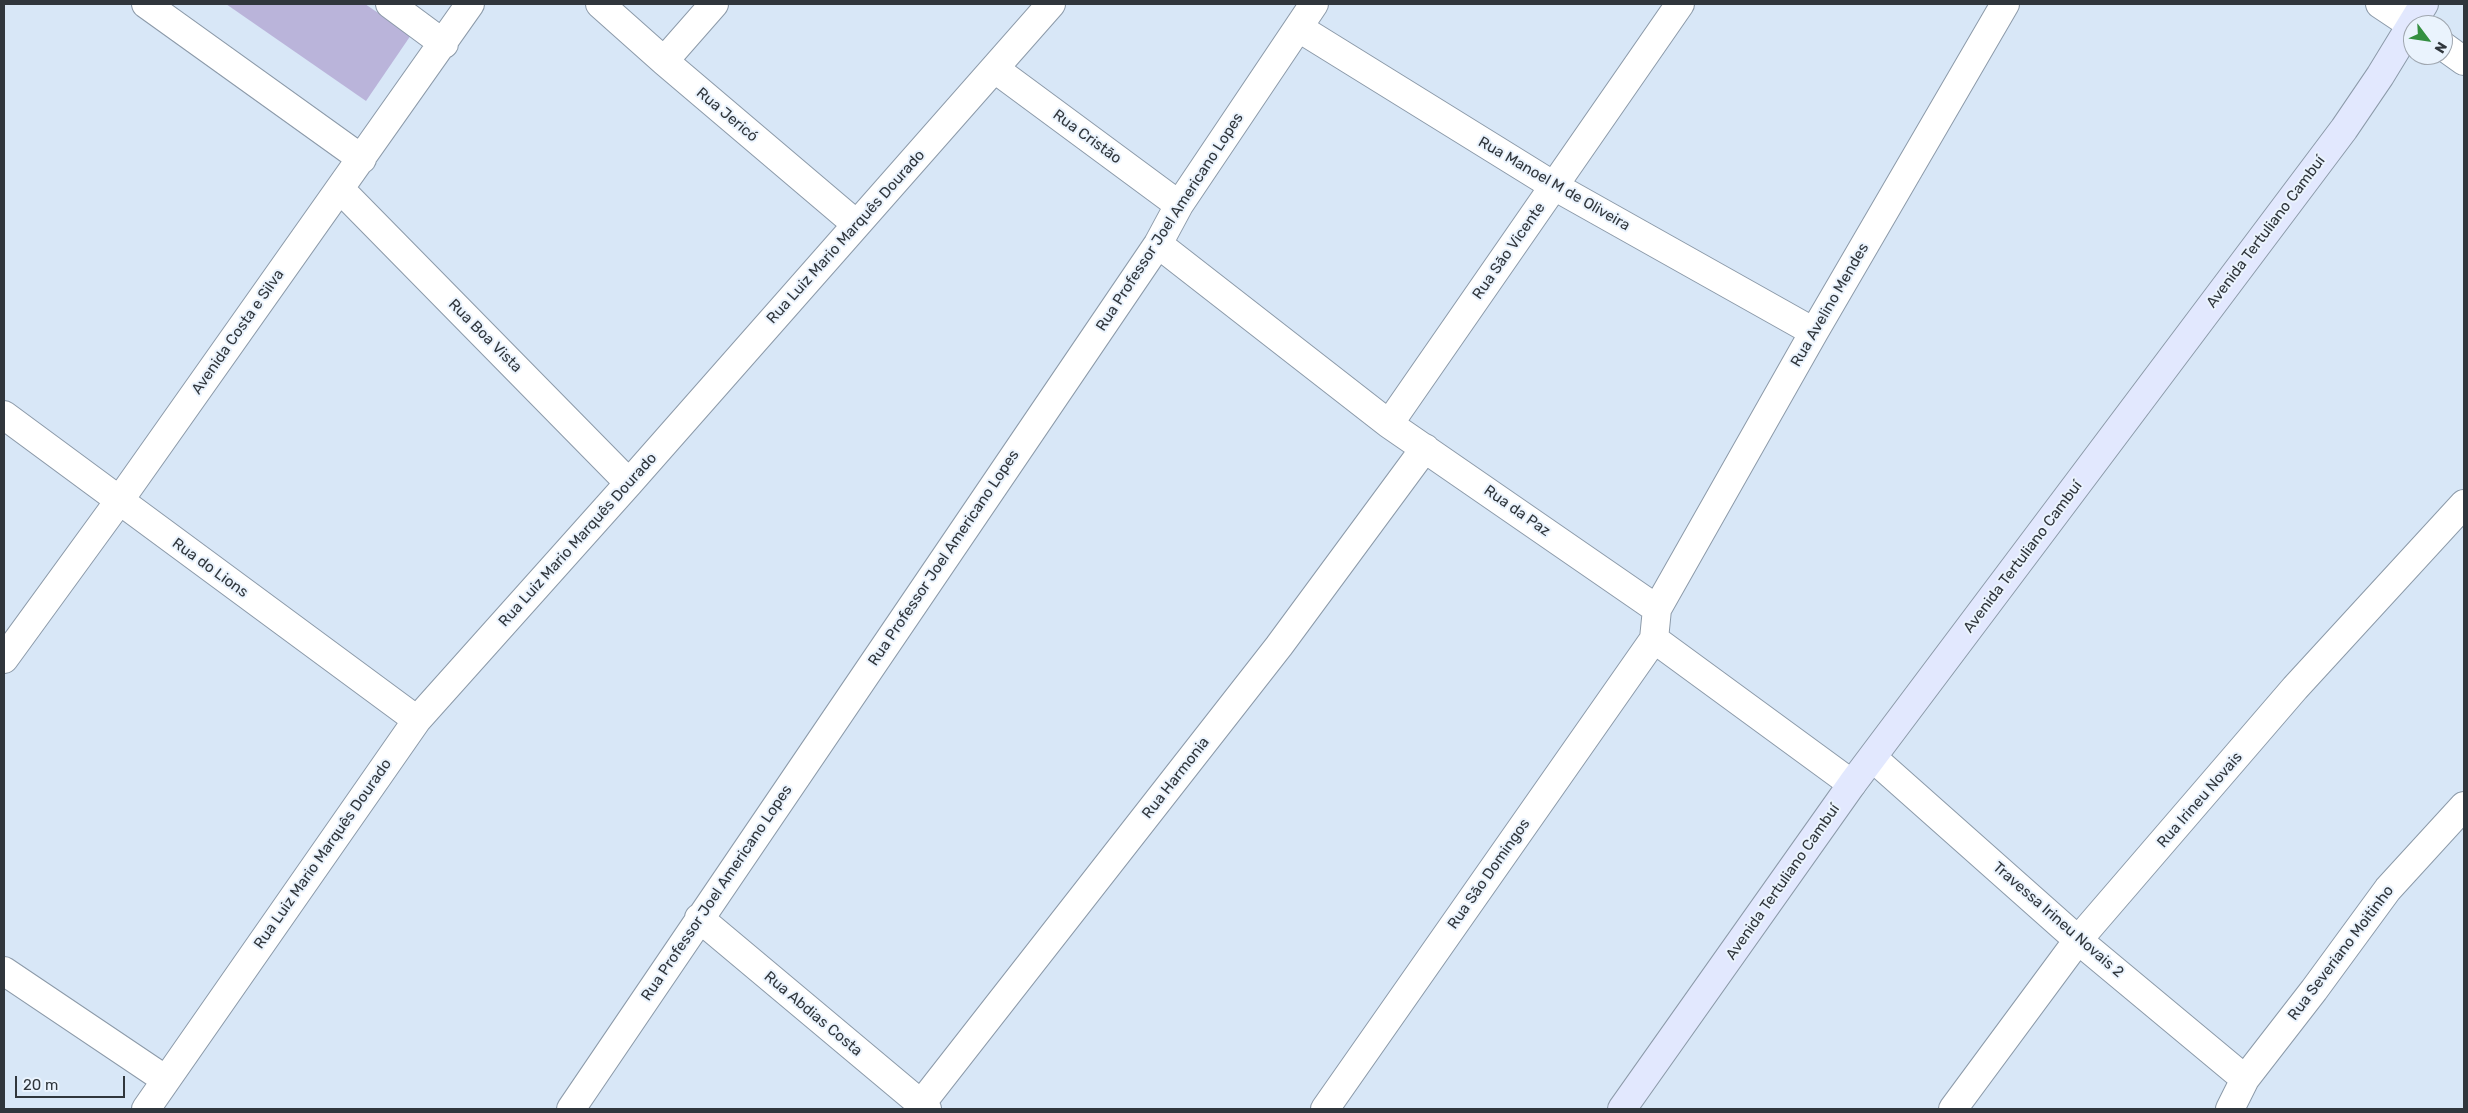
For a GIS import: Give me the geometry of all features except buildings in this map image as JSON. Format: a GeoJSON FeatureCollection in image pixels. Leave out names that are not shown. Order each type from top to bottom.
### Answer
{"type":"FeatureCollection","features":[{"type":"Feature","properties":{"kind":"main road","name":"Avenida Tertuliano Cambuí"},"geometry":{"type":"LineString","coordinates":[[1622,1109],[1852,784],[2344,128],[2403,39]]}},
{"type":"Feature","properties":{"kind":"street"},"geometry":{"type":"LineString","coordinates":[[146,4],[362,159]]}},
{"type":"Feature","properties":{"kind":"street"},"geometry":{"type":"LineString","coordinates":[[390,4],[444,44]]}},
{"type":"Feature","properties":{"kind":"street","name":"Avenida Costa e Silva"},"geometry":{"type":"LineString","coordinates":[[4,660],[444,44],[470,4]]}},
{"type":"Feature","properties":{"kind":"street","name":"Rua Jericó"},"geometry":{"type":"LineString","coordinates":[[600,4],[664,61],[856,224]]}},
{"type":"Feature","properties":{"kind":"street"},"geometry":{"type":"LineString","coordinates":[[664,61],[714,4]]}},
{"type":"Feature","properties":{"kind":"street","name":"Rua Luiz Mario Marquês Dourado"},"geometry":{"type":"LineString","coordinates":[[146,1109],[417,720],[630,483],[1051,4]]}},
{"type":"Feature","properties":{"kind":"street","name":"Rua Professor Joel Americano Lopes"},"geometry":{"type":"LineString","coordinates":[[570,1109],[1158,244],[1179,205],[1314,4]]}},
{"type":"Feature","properties":{"kind":"street","name":"Rua São Vicente"},"geometry":{"type":"LineString","coordinates":[[1389,424],[1680,4]]}},
{"type":"Feature","properties":{"kind":"street","name":"Rua Avelino Mendes"},"geometry":{"type":"LineString","coordinates":[[1657,609],[1814,332],[2005,4]]}},
{"type":"Feature","properties":{"kind":"street"},"geometry":{"type":"LineString","coordinates":[[2380,4],[2408,15]]}},
{"type":"Feature","properties":{"kind":"street","name":"Rua Manoel M de Oliveira"},"geometry":{"type":"LineString","coordinates":[[1299,28],[1554,186],[1814,332]]}},
{"type":"Feature","properties":{"kind":"street"},"geometry":{"type":"LineString","coordinates":[[2453,53],[2464,60]]}},
{"type":"Feature","properties":{"kind":"street","name":"Rua Cristão"},"geometry":{"type":"LineString","coordinates":[[995,69],[1179,205]]}},
{"type":"Feature","properties":{"kind":"street","name":"Rua Boa Vista"},"geometry":{"type":"LineString","coordinates":[[340,189],[630,483]]}},
{"type":"Feature","properties":{"kind":"street","name":"Rua da Paz"},"geometry":{"type":"LineString","coordinates":[[1158,244],[1389,424],[1657,609]]}},
{"type":"Feature","properties":{"kind":"street","name":"Rua do Lions"},"geometry":{"type":"LineString","coordinates":[[4,415],[417,720]]}},
{"type":"Feature","properties":{"kind":"street","name":"Rua Harmonia"},"geometry":{"type":"LineString","coordinates":[[924,1106],[1279,646],[1425,448]]}},
{"type":"Feature","properties":{"kind":"street","name":"Rua Irineu Novais"},"geometry":{"type":"LineString","coordinates":[[1952,1109],[2078,940],[2295,688],[2464,504]]}},
{"type":"Feature","properties":{"kind":"street"},"geometry":{"type":"LineString","coordinates":[[1657,609],[1654,639],[1852,784]]}},
{"type":"Feature","properties":{"kind":"street","name":"Rua São Domingos"},"geometry":{"type":"LineString","coordinates":[[1325,1109],[1654,639]]}},
{"type":"Feature","properties":{"kind":"street","name":"Travessa Irineu Novais 2"},"geometry":{"type":"LineString","coordinates":[[1873,758],[2078,940],[2245,1079]]}},
{"type":"Feature","properties":{"kind":"street","name":"Rua Severiano Moitinho"},"geometry":{"type":"LineString","coordinates":[[2230,1109],[2245,1079],[2314,990],[2388,889],[2464,806]]}},
{"type":"Feature","properties":{"kind":"street","name":"Rua Abdias Costa"},"geometry":{"type":"LineString","coordinates":[[699,918],[924,1106]]}},
{"type":"Feature","properties":{"kind":"street"},"geometry":{"type":"LineString","coordinates":[[4,971],[166,1080]]}},
{"type":"Feature","properties":{"kind":"shaded area"},"geometry":{"type":"Polygon","coordinates":[[[226,4],[365,4],[411,35],[366,101],[226,4]]]}}]}
